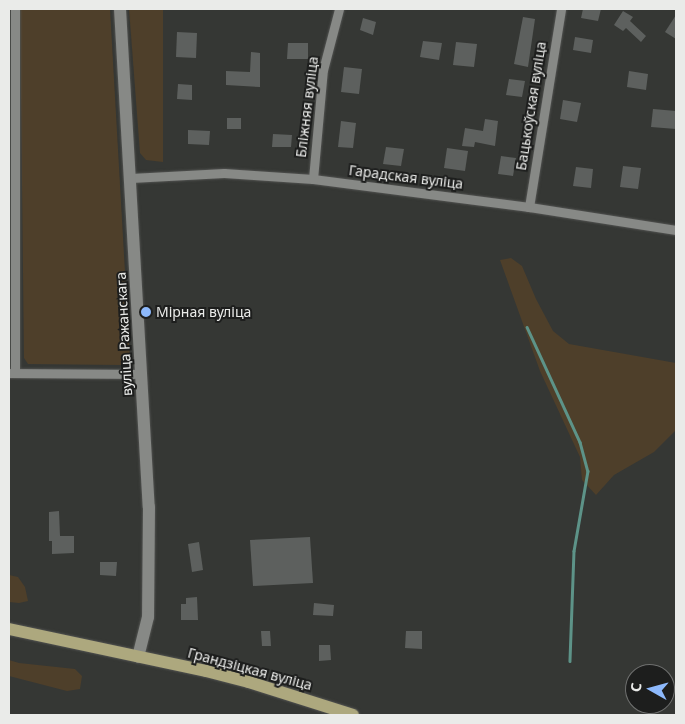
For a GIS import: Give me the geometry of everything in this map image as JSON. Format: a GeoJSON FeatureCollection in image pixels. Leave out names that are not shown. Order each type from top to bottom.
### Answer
{"type":"FeatureCollection","features":[{"type":"Feature","properties":{"kind":"main road","name":"Грандзіцкая вуліца"},"geometry":{"type":"LineString","coordinates":[[9,629],[250,682],[352,715]]}},
{"type":"Feature","properties":{"kind":"street"},"geometry":{"type":"LineString","coordinates":[[15,9],[12,373],[142,374]]}},
{"type":"Feature","properties":{"kind":"street","name":"вуліца Ражанскага"},"geometry":{"type":"LineString","coordinates":[[120,9],[149,507],[150,573],[148,617],[138,657]]}},
{"type":"Feature","properties":{"kind":"street","name":"Бліжняя вуліца"},"geometry":{"type":"LineString","coordinates":[[313,179],[323,70],[339,9]]}},
{"type":"Feature","properties":{"kind":"street","name":"Бацькоўская вуліца"},"geometry":{"type":"LineString","coordinates":[[529,207],[561,9]]}},
{"type":"Feature","properties":{"kind":"street","name":"Гарадская вуліца"},"geometry":{"type":"LineString","coordinates":[[130,178],[224,173],[313,179],[529,207],[676,230]]}},
{"type":"Feature","properties":{"kind":"shaded area"},"geometry":{"type":"Polygon","coordinates":[[[20,9],[110,9],[130,360],[121,365],[28,364],[24,358],[20,9]]]}},
{"type":"Feature","properties":{"kind":"shaded area"},"geometry":{"type":"Polygon","coordinates":[[[129,9],[163,9],[163,162],[146,160],[140,153],[129,9]]]}},
{"type":"Feature","properties":{"kind":"shaded area"},"geometry":{"type":"Polygon","coordinates":[[[511,258],[522,266],[536,299],[553,331],[569,344],[676,363],[676,430],[654,452],[614,475],[596,495],[582,480],[580,457],[540,371],[500,260],[511,258]]]}},
{"type":"Feature","properties":{"kind":"shaded area"},"geometry":{"type":"Polygon","coordinates":[[[9,575],[18,577],[25,587],[28,601],[19,603],[9,602],[9,575]]]}},
{"type":"Feature","properties":{"kind":"shaded area"},"geometry":{"type":"Polygon","coordinates":[[[9,660],[19,663],[75,669],[82,676],[80,689],[67,691],[9,676],[9,660]]]}},
{"type":"Feature","properties":{"kind":"building"},"geometry":{"type":"Polygon","coordinates":[[[583,9],[601,9],[598,21],[581,18],[583,9]]]}},
{"type":"Feature","properties":{"kind":"building"},"geometry":{"type":"Polygon","coordinates":[[[623,11],[633,17],[630,21],[646,36],[641,42],[626,28],[623,31],[614,25],[623,11]]]}},
{"type":"Feature","properties":{"kind":"building"},"geometry":{"type":"Polygon","coordinates":[[[676,15],[676,39],[665,32],[676,15]]]}},
{"type":"Feature","properties":{"kind":"building"},"geometry":{"type":"Polygon","coordinates":[[[523,17],[535,19],[528,67],[514,64],[523,17]]]}},
{"type":"Feature","properties":{"kind":"building"},"geometry":{"type":"Polygon","coordinates":[[[363,18],[376,22],[373,35],[360,30],[363,18]]]}},
{"type":"Feature","properties":{"kind":"building"},"geometry":{"type":"Polygon","coordinates":[[[177,32],[197,33],[196,58],[176,57],[177,32]]]}},
{"type":"Feature","properties":{"kind":"building"},"geometry":{"type":"Polygon","coordinates":[[[575,37],[593,40],[591,53],[573,50],[575,37]]]}},
{"type":"Feature","properties":{"kind":"building"},"geometry":{"type":"Polygon","coordinates":[[[423,41],[442,43],[439,60],[420,57],[423,41]]]}},
{"type":"Feature","properties":{"kind":"building"},"geometry":{"type":"Polygon","coordinates":[[[456,42],[477,44],[474,67],[453,65],[456,42]]]}},
{"type":"Feature","properties":{"kind":"building"},"geometry":{"type":"Polygon","coordinates":[[[288,43],[308,43],[308,59],[287,59],[288,43]]]}},
{"type":"Feature","properties":{"kind":"building"},"geometry":{"type":"Polygon","coordinates":[[[251,52],[260,53],[260,87],[226,85],[226,71],[250,72],[251,52]]]}},
{"type":"Feature","properties":{"kind":"building"},"geometry":{"type":"Polygon","coordinates":[[[344,67],[362,69],[359,94],[341,92],[344,67]]]}},
{"type":"Feature","properties":{"kind":"building"},"geometry":{"type":"Polygon","coordinates":[[[629,71],[648,74],[646,90],[627,87],[629,71]]]}},
{"type":"Feature","properties":{"kind":"building"},"geometry":{"type":"Polygon","coordinates":[[[509,79],[525,81],[522,97],[506,95],[509,79]]]}},
{"type":"Feature","properties":{"kind":"building"},"geometry":{"type":"Polygon","coordinates":[[[178,84],[192,85],[192,100],[177,99],[178,84]]]}},
{"type":"Feature","properties":{"kind":"building"},"geometry":{"type":"Polygon","coordinates":[[[563,100],[581,103],[577,122],[560,119],[563,100]]]}},
{"type":"Feature","properties":{"kind":"building"},"geometry":{"type":"Polygon","coordinates":[[[653,109],[676,111],[676,129],[651,127],[653,109]]]}},
{"type":"Feature","properties":{"kind":"building"},"geometry":{"type":"Polygon","coordinates":[[[227,118],[241,118],[241,129],[227,129],[227,118]]]}},
{"type":"Feature","properties":{"kind":"building"},"geometry":{"type":"Polygon","coordinates":[[[485,119],[498,121],[495,146],[475,142],[474,147],[462,146],[465,128],[483,131],[485,119]]]}},
{"type":"Feature","properties":{"kind":"building"},"geometry":{"type":"Polygon","coordinates":[[[341,121],[356,123],[353,148],[338,147],[341,121]]]}},
{"type":"Feature","properties":{"kind":"building"},"geometry":{"type":"Polygon","coordinates":[[[188,130],[210,131],[209,145],[188,144],[188,130]]]}},
{"type":"Feature","properties":{"kind":"building"},"geometry":{"type":"Polygon","coordinates":[[[273,134],[292,135],[291,147],[272,147],[273,134]]]}},
{"type":"Feature","properties":{"kind":"building"},"geometry":{"type":"Polygon","coordinates":[[[386,147],[404,149],[401,166],[383,164],[386,147]]]}},
{"type":"Feature","properties":{"kind":"building"},"geometry":{"type":"Polygon","coordinates":[[[447,148],[468,151],[465,171],[444,168],[447,148]]]}},
{"type":"Feature","properties":{"kind":"building"},"geometry":{"type":"Polygon","coordinates":[[[501,156],[516,158],[513,176],[498,174],[501,156]]]}},
{"type":"Feature","properties":{"kind":"building"},"geometry":{"type":"Polygon","coordinates":[[[623,166],[641,168],[638,189],[620,187],[623,166]]]}},
{"type":"Feature","properties":{"kind":"building"},"geometry":{"type":"Polygon","coordinates":[[[576,167],[593,169],[591,188],[573,186],[576,167]]]}},
{"type":"Feature","properties":{"kind":"building"},"geometry":{"type":"Polygon","coordinates":[[[59,511],[60,536],[74,536],[74,553],[52,554],[52,541],[49,541],[49,512],[59,511]]]}},
{"type":"Feature","properties":{"kind":"building"},"geometry":{"type":"Polygon","coordinates":[[[310,537],[313,583],[253,586],[250,540],[310,537]]]}},
{"type":"Feature","properties":{"kind":"building"},"geometry":{"type":"Polygon","coordinates":[[[199,542],[203,570],[192,572],[188,544],[199,542]]]}},
{"type":"Feature","properties":{"kind":"building"},"geometry":{"type":"Polygon","coordinates":[[[100,562],[117,562],[116,576],[100,575],[100,562]]]}},
{"type":"Feature","properties":{"kind":"building"},"geometry":{"type":"Polygon","coordinates":[[[197,597],[198,620],[181,620],[181,604],[186,604],[186,598],[197,597]]]}},
{"type":"Feature","properties":{"kind":"building"},"geometry":{"type":"Polygon","coordinates":[[[314,603],[334,605],[333,616],[313,615],[314,603]]]}},
{"type":"Feature","properties":{"kind":"building"},"geometry":{"type":"Polygon","coordinates":[[[261,631],[270,631],[271,646],[262,646],[261,631]]]}},
{"type":"Feature","properties":{"kind":"building"},"geometry":{"type":"Polygon","coordinates":[[[406,631],[422,631],[422,649],[405,648],[406,631]]]}},
{"type":"Feature","properties":{"kind":"building"},"geometry":{"type":"Polygon","coordinates":[[[319,645],[330,645],[331,660],[319,661],[319,645]]]}},
{"type":"Feature","properties":{"kind":"waterway"},"geometry":{"type":"LineString","coordinates":[[527,327],[580,442],[588,471],[574,551],[570,661]]}},
{"type":"Feature","properties":{"kind":"place","name":"Мірная вуліца"},"geometry":{"type":"Point","coordinates":[146,312]}}]}
